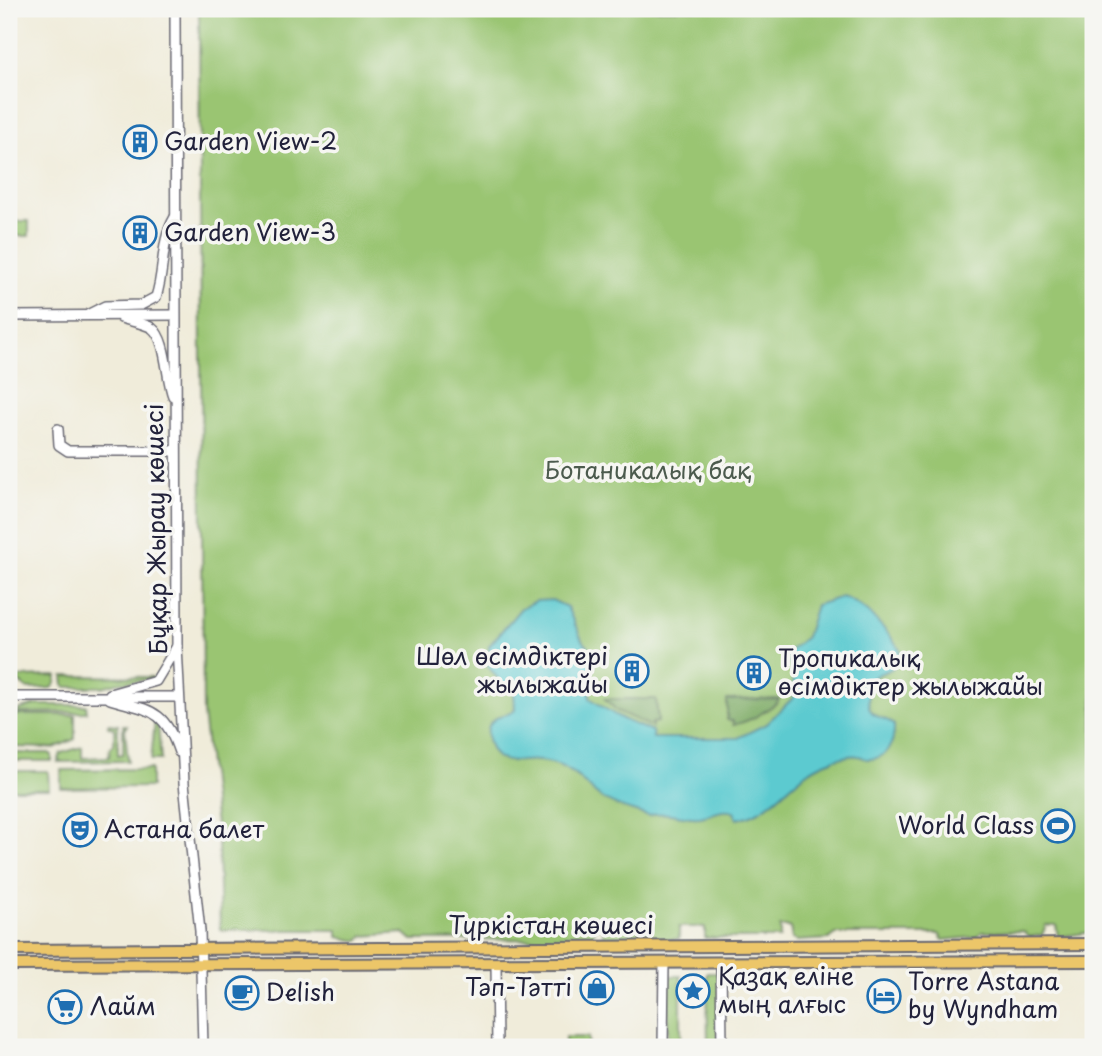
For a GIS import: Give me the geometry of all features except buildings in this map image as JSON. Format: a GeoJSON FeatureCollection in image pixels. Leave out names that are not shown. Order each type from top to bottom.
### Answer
{"type":"FeatureCollection","features":[{"type":"Feature","properties":{"kind":"main road","name":"Түркістан көшесі"},"geometry":{"type":"LineString","coordinates":[[9,950],[1093,944]]}},
{"type":"Feature","properties":{"kind":"main road"},"geometry":{"type":"LineString","coordinates":[[921,945],[929,950],[930,955],[929,959],[922,962]]}},
{"type":"Feature","properties":{"kind":"main road"},"geometry":{"type":"LineString","coordinates":[[969,945],[964,946],[961,955],[973,962]]}},
{"type":"Feature","properties":{"kind":"main road"},"geometry":{"type":"LineString","coordinates":[[664,963],[677,956],[677,952],[670,946]]}},
{"type":"Feature","properties":{"kind":"main road"},"geometry":{"type":"LineString","coordinates":[[717,963],[709,961],[708,951],[719,946]]}},
{"type":"Feature","properties":{"kind":"main road","name":"Түркістан көшесі"},"geometry":{"type":"LineString","coordinates":[[9,965],[1093,961]]}},
{"type":"Feature","properties":{"kind":"street","name":"Бұқар Жырау көшесі"},"geometry":{"type":"LineString","coordinates":[[175,9],[177,646],[183,763],[201,949],[203,1047]]}},
{"type":"Feature","properties":{"kind":"street"},"geometry":{"type":"LineString","coordinates":[[85,317],[105,306],[141,305],[156,297],[165,237],[175,215]]}},
{"type":"Feature","properties":{"kind":"street"},"geometry":{"type":"LineString","coordinates":[[9,316],[175,315]]}},
{"type":"Feature","properties":{"kind":"street"},"geometry":{"type":"LineString","coordinates":[[116,316],[151,327],[155,332],[161,342],[168,383],[175,401]]}},
{"type":"Feature","properties":{"kind":"street"},"geometry":{"type":"LineString","coordinates":[[58,429],[60,444],[68,451],[175,451]]}},
{"type":"Feature","properties":{"kind":"street"},"geometry":{"type":"LineString","coordinates":[[101,696],[156,681],[177,646]]}},
{"type":"Feature","properties":{"kind":"street"},"geometry":{"type":"LineString","coordinates":[[101,696],[157,714],[173,735],[183,763]]}},
{"type":"Feature","properties":{"kind":"street"},"geometry":{"type":"LineString","coordinates":[[9,697],[179,696]]}},
{"type":"Feature","properties":{"kind":"street"},"geometry":{"type":"LineString","coordinates":[[663,1047],[664,963]]}},
{"type":"Feature","properties":{"kind":"street"},"geometry":{"type":"LineString","coordinates":[[717,963],[722,1047]]}},
{"type":"Feature","properties":{"kind":"street"},"geometry":{"type":"LineString","coordinates":[[496,964],[497,1047]]}},
{"type":"Feature","properties":{"kind":"green space","name":"Ботаникалық бақ"},"geometry":{"type":"Polygon","coordinates":[[[199,9],[1093,9],[1093,932],[1058,937],[1056,925],[1046,925],[1042,935],[1030,937],[1023,931],[982,932],[976,937],[943,940],[939,934],[836,934],[829,939],[797,941],[792,939],[790,927],[780,927],[780,938],[705,938],[705,927],[679,927],[679,939],[607,939],[603,936],[603,928],[595,928],[588,939],[412,940],[404,933],[363,936],[358,941],[338,937],[338,930],[220,930],[218,843],[203,713],[199,9]]]}},
{"type":"Feature","properties":{"kind":"green space"},"geometry":{"type":"Polygon","coordinates":[[[9,221],[29,221],[29,236],[9,236],[9,221]]]}},
{"type":"Feature","properties":{"kind":"green space"},"geometry":{"type":"Polygon","coordinates":[[[57,676],[52,688],[28,689],[14,682],[14,677],[57,676]]]}},
{"type":"Feature","properties":{"kind":"green space"},"geometry":{"type":"Polygon","coordinates":[[[63,676],[154,679],[102,687],[67,687],[64,685],[63,676]]]}},
{"type":"Feature","properties":{"kind":"green space"},"geometry":{"type":"Polygon","coordinates":[[[605,699],[656,699],[658,722],[652,723],[652,727],[617,711],[605,699]]]}},
{"type":"Feature","properties":{"kind":"green space"},"geometry":{"type":"Polygon","coordinates":[[[779,699],[767,710],[746,721],[733,725],[733,721],[727,720],[727,700],[779,699]]]}},
{"type":"Feature","properties":{"kind":"green space"},"geometry":{"type":"Polygon","coordinates":[[[35,705],[86,705],[87,712],[18,713],[18,710],[35,705]]]}},
{"type":"Feature","properties":{"kind":"green space"},"geometry":{"type":"Polygon","coordinates":[[[9,715],[75,715],[75,739],[54,748],[9,747],[9,715]]]}},
{"type":"Feature","properties":{"kind":"green space"},"geometry":{"type":"Polygon","coordinates":[[[155,719],[158,724],[161,760],[151,760],[155,719]]]}},
{"type":"Feature","properties":{"kind":"green space"},"geometry":{"type":"Polygon","coordinates":[[[108,724],[118,725],[118,755],[123,754],[123,725],[127,725],[125,729],[128,761],[58,762],[61,753],[82,747],[82,758],[109,757],[110,747],[114,745],[114,728],[108,727],[108,724]]]}},
{"type":"Feature","properties":{"kind":"green space"},"geometry":{"type":"Polygon","coordinates":[[[9,753],[49,753],[52,755],[52,761],[9,761],[9,753]]]}},
{"type":"Feature","properties":{"kind":"green space"},"geometry":{"type":"Polygon","coordinates":[[[151,769],[151,787],[61,788],[61,770],[151,769]]]}},
{"type":"Feature","properties":{"kind":"green space"},"geometry":{"type":"Polygon","coordinates":[[[9,771],[48,771],[49,789],[9,789],[9,771]]]}},
{"type":"Feature","properties":{"kind":"green space"},"geometry":{"type":"Polygon","coordinates":[[[707,973],[720,973],[719,1047],[708,1047],[707,973]]]}},
{"type":"Feature","properties":{"kind":"green space"},"geometry":{"type":"Polygon","coordinates":[[[667,976],[681,976],[681,1047],[668,1047],[667,976]]]}},
{"type":"Feature","properties":{"kind":"green space"},"geometry":{"type":"Polygon","coordinates":[[[565,1037],[588,1037],[588,1047],[565,1047],[565,1037]]]}},
{"type":"Feature","properties":{"kind":"water"},"geometry":{"type":"Polygon","coordinates":[[[842,597],[858,605],[874,619],[900,650],[894,666],[875,676],[869,686],[869,708],[876,716],[894,725],[891,743],[885,753],[875,759],[847,756],[815,768],[762,809],[750,815],[737,819],[734,812],[725,811],[700,817],[661,813],[648,816],[603,799],[575,775],[552,763],[503,760],[497,757],[489,743],[488,729],[491,722],[515,710],[514,690],[502,684],[488,666],[489,646],[521,608],[536,601],[552,600],[567,607],[582,640],[597,656],[590,682],[590,698],[605,709],[652,731],[653,738],[738,738],[766,724],[794,697],[793,669],[788,661],[788,652],[806,637],[816,605],[842,597]]]}},
{"type":"Feature","properties":{"kind":"place","name":"Garden View-2"},"geometry":{"type":"Point","coordinates":[140,142]}},
{"type":"Feature","properties":{"kind":"place","name":"Garden View-3"},"geometry":{"type":"Point","coordinates":[140,233]}},
{"type":"Feature","properties":{"kind":"place","name":"Шөл өсімдіктері жылыжайы"},"geometry":{"type":"Point","coordinates":[632,671]}},
{"type":"Feature","properties":{"kind":"place","name":"Тропикалық өсімдіктер жылыжайы"},"geometry":{"type":"Point","coordinates":[754,673]}},
{"type":"Feature","properties":{"kind":"place","name":"World Class"},"geometry":{"type":"Point","coordinates":[1058,826]}},
{"type":"Feature","properties":{"kind":"place","name":"Астана балет"},"geometry":{"type":"Point","coordinates":[80,830]}},
{"type":"Feature","properties":{"kind":"place","name":"Тәп-Тәтті"},"geometry":{"type":"Point","coordinates":[597,988]}},
{"type":"Feature","properties":{"kind":"place","name":"Қазақ еліне мың алғыс"},"geometry":{"type":"Point","coordinates":[693,991]}},
{"type":"Feature","properties":{"kind":"place","name":"Delish"},"geometry":{"type":"Point","coordinates":[242,993]}},
{"type":"Feature","properties":{"kind":"place","name":"Torre Astana by Wyndham"},"geometry":{"type":"Point","coordinates":[884,996]}},
{"type":"Feature","properties":{"kind":"place","name":"Лайм"},"geometry":{"type":"Point","coordinates":[65,1007]}}]}
